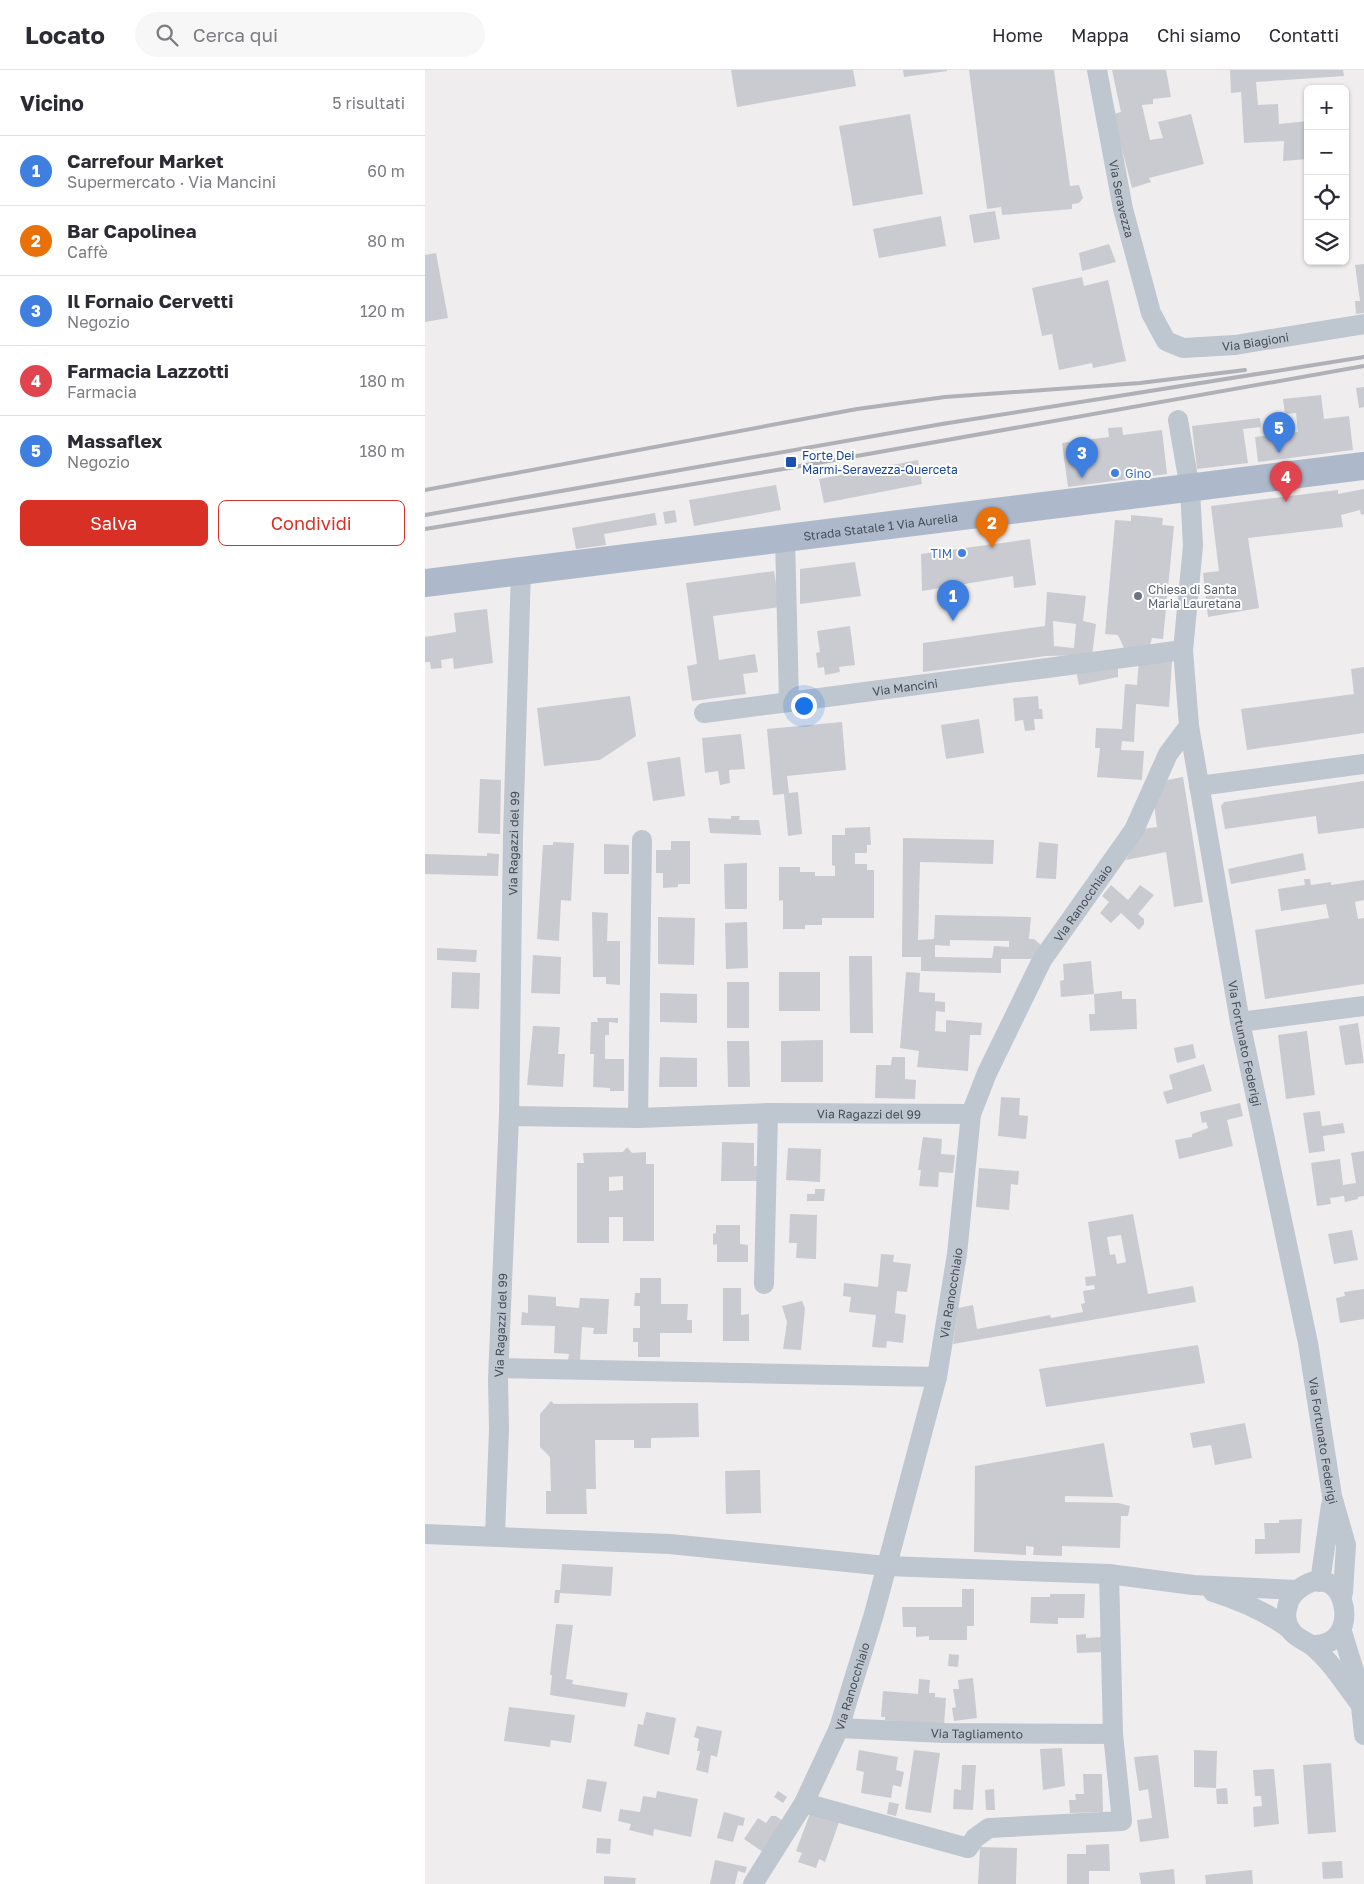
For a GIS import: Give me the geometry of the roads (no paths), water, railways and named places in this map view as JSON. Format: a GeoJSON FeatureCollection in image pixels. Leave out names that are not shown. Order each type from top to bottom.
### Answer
{"type":"FeatureCollection","features":[{"type":"Feature","properties":{"kind":"main road","name":"Strada Statale 1 Via Aurelia"},"geometry":{"type":"LineString","coordinates":[[425,582],[1364,466]]}},
{"type":"Feature","properties":{"kind":"street","name":"Via Seravezza"},"geometry":{"type":"LineString","coordinates":[[1097,70],[1123,209],[1156,325]]}},
{"type":"Feature","properties":{"kind":"street","name":"Via Biagioni"},"geometry":{"type":"LineString","coordinates":[[1156,325],[1166,341],[1183,348],[1235,345],[1364,324]]}},
{"type":"Feature","properties":{"kind":"street","name":"Via Fortunato Federigi"},"geometry":{"type":"LineString","coordinates":[[1179,420],[1190,489],[1193,546],[1183,650],[1189,726],[1240,1022],[1308,1343],[1332,1496],[1346,1544],[1343,1593]]}},
{"type":"Feature","properties":{"kind":"street"},"geometry":{"type":"LineString","coordinates":[[785,538],[789,702]]}},
{"type":"Feature","properties":{"kind":"street","name":"Via Ragazzi del 99"},"geometry":{"type":"LineString","coordinates":[[495,1535],[499,1368],[509,1116],[513,836],[521,570]]}},
{"type":"Feature","properties":{"kind":"street","name":"Via Mancini"},"geometry":{"type":"LineString","coordinates":[[703,713],[1183,650]]}},
{"type":"Feature","properties":{"kind":"street","name":"Via Ranocchiaio"},"geometry":{"type":"LineString","coordinates":[[753,1884],[805,1803],[839,1728],[874,1614],[937,1377],[957,1254],[971,1114],[987,1073],[1042,960],[1134,830],[1168,754],[1189,726]]}},
{"type":"Feature","properties":{"kind":"street"},"geometry":{"type":"LineString","coordinates":[[1199,786],[1364,764]]}},
{"type":"Feature","properties":{"kind":"street"},"geometry":{"type":"LineString","coordinates":[[638,1118],[642,840]]}},
{"type":"Feature","properties":{"kind":"street"},"geometry":{"type":"LineString","coordinates":[[1240,1022],[1364,1006]]}},
{"type":"Feature","properties":{"kind":"street"},"geometry":{"type":"LineString","coordinates":[[764,1284],[768,1113]]}},
{"type":"Feature","properties":{"kind":"street","name":"Via Ragazzi del 99"},"geometry":{"type":"LineString","coordinates":[[509,1116],[638,1118],[768,1113],[971,1114]]}},
{"type":"Feature","properties":{"kind":"street"},"geometry":{"type":"LineString","coordinates":[[499,1368],[937,1377]]}},
{"type":"Feature","properties":{"kind":"street"},"geometry":{"type":"LineString","coordinates":[[1319,1582],[1332,1496]]}},
{"type":"Feature","properties":{"kind":"street"},"geometry":{"type":"LineString","coordinates":[[431,1532],[670,1544],[886,1566],[1109,1574],[1193,1585],[1297,1590]]}},
{"type":"Feature","properties":{"kind":"street"},"geometry":{"type":"LineString","coordinates":[[805,1803],[968,1848],[975,1838],[989,1828],[1122,1821],[1113,1734],[1109,1574]]}},
{"type":"Feature","properties":{"kind":"street"},"geometry":{"type":"LineString","coordinates":[[1193,1585],[1244,1602],[1273,1617],[1291,1630],[1299,1640],[1311,1645],[1323,1646],[1334,1642],[1343,1634],[1349,1624],[1351,1613],[1349,1602],[1343,1593],[1332,1585],[1319,1582],[1307,1584],[1297,1590],[1287,1609],[1287,1620],[1291,1630]]}},
{"type":"Feature","properties":{"kind":"street"},"geometry":{"type":"LineString","coordinates":[[1343,1634],[1361,1692],[1364,1735]]}},
{"type":"Feature","properties":{"kind":"street"},"geometry":{"type":"LineString","coordinates":[[1311,1645],[1361,1692]]}},
{"type":"Feature","properties":{"kind":"street","name":"Via Tagliamento"},"geometry":{"type":"LineString","coordinates":[[839,1728],[944,1734],[1113,1734]]}},
{"type":"Feature","properties":{"kind":"railway"},"geometry":{"type":"LineString","coordinates":[[425,515],[942,424],[1364,357]]}},
{"type":"Feature","properties":{"kind":"railway"},"geometry":{"type":"LineString","coordinates":[[425,529],[789,468],[1364,366]]}},
{"type":"Feature","properties":{"kind":"railway"},"geometry":{"type":"LineString","coordinates":[[425,490],[857,409],[945,397],[1140,383],[1245,370]]}},
{"type":"Feature","properties":{"kind":"place","name":"Massaflex"},"geometry":{"type":"Point","coordinates":[1279,453]}},
{"type":"Feature","properties":{"kind":"place","name":"Forte Dei Marmi-Seravezza-Querceta"},"geometry":{"type":"Point","coordinates":[791,462]}},
{"type":"Feature","properties":{"kind":"place","name":"Gino"},"geometry":{"type":"Point","coordinates":[1115,473]}},
{"type":"Feature","properties":{"kind":"place","name":"Il Fornaio Cervetti"},"geometry":{"type":"Point","coordinates":[1082,478]}},
{"type":"Feature","properties":{"kind":"place","name":"Farmacia Lazzotti"},"geometry":{"type":"Point","coordinates":[1286,502]}},
{"type":"Feature","properties":{"kind":"place","name":"Bar Capolinea"},"geometry":{"type":"Point","coordinates":[992,548]}},
{"type":"Feature","properties":{"kind":"place","name":"TIM"},"geometry":{"type":"Point","coordinates":[962,553]}},
{"type":"Feature","properties":{"kind":"place","name":"Chiesa di Santa Maria Lauretana"},"geometry":{"type":"Point","coordinates":[1138,596]}},
{"type":"Feature","properties":{"kind":"place","name":"Carrefour Market"},"geometry":{"type":"Point","coordinates":[953,621]}}]}
